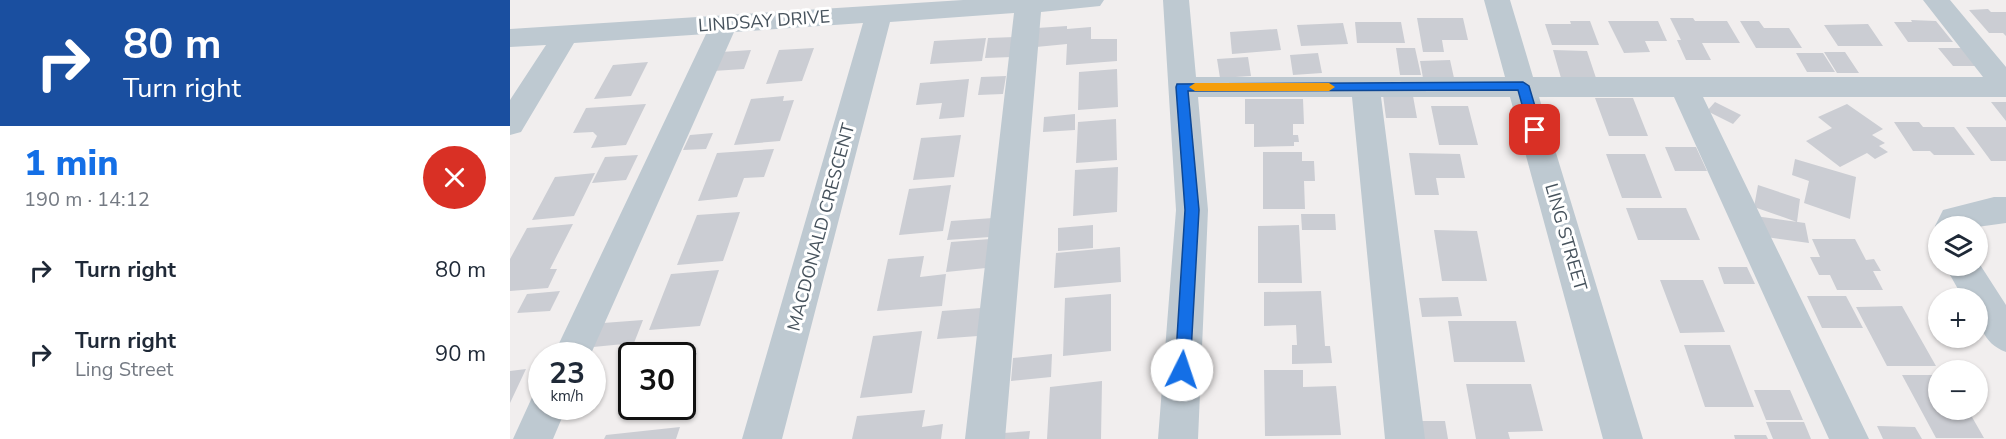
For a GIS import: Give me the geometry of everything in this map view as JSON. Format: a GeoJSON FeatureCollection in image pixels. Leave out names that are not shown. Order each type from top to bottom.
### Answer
{"type":"FeatureCollection","features":[{"type":"Feature","properties":{"kind":"street","name":"LINDSAY DRIVE"},"geometry":{"type":"LineString","coordinates":[[510,38],[1029,2],[1091,0]]}},
{"type":"Feature","properties":{"kind":"street"},"geometry":{"type":"LineString","coordinates":[[1176,0],[1192,210],[1178,439]]}},
{"type":"Feature","properties":{"kind":"street","name":"LING STREET"},"geometry":{"type":"LineString","coordinates":[[1497,0],[1623,439]]}},
{"type":"Feature","properties":{"kind":"street"},"geometry":{"type":"LineString","coordinates":[[1936,0],[2006,86]]}},
{"type":"Feature","properties":{"kind":"street"},"geometry":{"type":"LineString","coordinates":[[985,439],[1029,2]]}},
{"type":"Feature","properties":{"kind":"street","name":"MACDONALD CRESCENT"},"geometry":{"type":"LineString","coordinates":[[762,439],[879,14]]}},
{"type":"Feature","properties":{"kind":"street"},"geometry":{"type":"LineString","coordinates":[[577,342],[725,23]]}},
{"type":"Feature","properties":{"kind":"street"},"geometry":{"type":"LineString","coordinates":[[510,124],[567,34]]}},
{"type":"Feature","properties":{"kind":"street"},"geometry":{"type":"LineString","coordinates":[[1182,87],[2006,86]]}},
{"type":"Feature","properties":{"kind":"street"},"geometry":{"type":"LineString","coordinates":[[1365,87],[1405,439]]}},
{"type":"Feature","properties":{"kind":"street"},"geometry":{"type":"LineString","coordinates":[[1684,87],[1849,439]]}},
{"type":"Feature","properties":{"kind":"street"},"geometry":{"type":"LineString","coordinates":[[1968,216],[1994,210],[2006,210]]}},
{"type":"Feature","properties":{"kind":"street"},"geometry":{"type":"LineString","coordinates":[[1968,276],[2006,336]]}},
{"type":"Feature","properties":{"kind":"street"},"geometry":{"type":"LineString","coordinates":[[533,439],[542,420]]}},
{"type":"Feature","properties":{"kind":"building"},"geometry":{"type":"Polygon","coordinates":[[[1988,9],[1991,12],[2006,12],[2006,36],[2003,33],[1989,33],[1969,10],[1988,9]]]}},
{"type":"Feature","properties":{"kind":"building"},"geometry":{"type":"Polygon","coordinates":[[[1417,18],[1463,18],[1468,40],[1442,40],[1444,52],[1423,52],[1417,18]]]}},
{"type":"Feature","properties":{"kind":"building"},"geometry":{"type":"Polygon","coordinates":[[[1670,18],[1727,21],[1740,43],[1702,43],[1711,60],[1686,60],[1677,40],[1681,40],[1670,18]]]}},
{"type":"Feature","properties":{"kind":"building"},"geometry":{"type":"Polygon","coordinates":[[[1911,20],[1936,21],[1953,42],[1908,42],[1894,22],[1912,22],[1911,20]]]}},
{"type":"Feature","properties":{"kind":"building"},"geometry":{"type":"Polygon","coordinates":[[[1570,21],[1590,21],[1599,45],[1552,45],[1545,24],[1571,24],[1570,21]]]}},
{"type":"Feature","properties":{"kind":"building"},"geometry":{"type":"Polygon","coordinates":[[[1608,21],[1658,21],[1667,41],[1645,41],[1650,52],[1624,53],[1608,21]]]}},
{"type":"Feature","properties":{"kind":"building"},"geometry":{"type":"Polygon","coordinates":[[[1740,21],[1759,21],[1764,28],[1789,28],[1802,48],[1756,48],[1740,21]]]}},
{"type":"Feature","properties":{"kind":"building"},"geometry":{"type":"Polygon","coordinates":[[[1355,22],[1401,22],[1405,43],[1357,43],[1355,22]]]}},
{"type":"Feature","properties":{"kind":"building"},"geometry":{"type":"Polygon","coordinates":[[[1343,23],[1348,44],[1301,46],[1297,25],[1343,23]]]}},
{"type":"Feature","properties":{"kind":"building"},"geometry":{"type":"Polygon","coordinates":[[[1868,24],[1883,46],[1838,46],[1824,25],[1868,24]]]}},
{"type":"Feature","properties":{"kind":"building"},"geometry":{"type":"Polygon","coordinates":[[[1067,26],[1067,29],[1091,27],[1091,39],[1117,39],[1117,61],[1066,65],[1067,44],[1036,47],[1037,28],[1067,26]]]}},
{"type":"Feature","properties":{"kind":"building"},"geometry":{"type":"Polygon","coordinates":[[[1277,29],[1281,50],[1232,54],[1230,32],[1277,29]]]}},
{"type":"Feature","properties":{"kind":"building"},"geometry":{"type":"Polygon","coordinates":[[[1015,37],[1012,57],[985,58],[988,38],[1015,37]]]}},
{"type":"Feature","properties":{"kind":"building"},"geometry":{"type":"Polygon","coordinates":[[[986,38],[982,61],[930,64],[934,41],[986,38]]]}},
{"type":"Feature","properties":{"kind":"building"},"geometry":{"type":"Polygon","coordinates":[[[814,48],[802,81],[766,84],[779,50],[814,48]]]}},
{"type":"Feature","properties":{"kind":"building"},"geometry":{"type":"Polygon","coordinates":[[[1396,48],[1415,48],[1421,75],[1400,75],[1396,48]]]}},
{"type":"Feature","properties":{"kind":"building"},"geometry":{"type":"Polygon","coordinates":[[[1938,48],[1964,48],[1978,66],[1953,66],[1938,48]]]}},
{"type":"Feature","properties":{"kind":"building"},"geometry":{"type":"Polygon","coordinates":[[[751,50],[744,69],[713,71],[721,52],[751,50]]]}},
{"type":"Feature","properties":{"kind":"building"},"geometry":{"type":"Polygon","coordinates":[[[1553,50],[1587,51],[1596,78],[1561,78],[1553,50]]]}},
{"type":"Feature","properties":{"kind":"building"},"geometry":{"type":"Polygon","coordinates":[[[1824,52],[1845,52],[1859,73],[1837,73],[1824,52]]]}},
{"type":"Feature","properties":{"kind":"building"},"geometry":{"type":"Polygon","coordinates":[[[1318,53],[1322,73],[1293,75],[1290,55],[1318,53]]]}},
{"type":"Feature","properties":{"kind":"building"},"geometry":{"type":"Polygon","coordinates":[[[1796,53],[1823,53],[1835,72],[1807,72],[1796,53]]]}},
{"type":"Feature","properties":{"kind":"building"},"geometry":{"type":"Polygon","coordinates":[[[1248,57],[1251,76],[1220,78],[1217,59],[1248,57]]]}},
{"type":"Feature","properties":{"kind":"building"},"geometry":{"type":"Polygon","coordinates":[[[1450,60],[1454,78],[1423,78],[1420,61],[1450,60]]]}},
{"type":"Feature","properties":{"kind":"building"},"geometry":{"type":"Polygon","coordinates":[[[648,62],[631,96],[594,99],[613,65],[648,62]]]}},
{"type":"Feature","properties":{"kind":"building"},"geometry":{"type":"Polygon","coordinates":[[[1117,69],[1118,107],[1078,110],[1079,72],[1117,69]]]}},
{"type":"Feature","properties":{"kind":"building"},"geometry":{"type":"Polygon","coordinates":[[[1006,76],[1003,94],[978,95],[981,77],[1006,76]]]}},
{"type":"Feature","properties":{"kind":"building"},"geometry":{"type":"Polygon","coordinates":[[[969,79],[964,117],[939,119],[942,103],[916,105],[920,83],[969,79]]]}},
{"type":"Feature","properties":{"kind":"building"},"geometry":{"type":"Polygon","coordinates":[[[1383,95],[1413,96],[1417,118],[1386,118],[1383,95]]]}},
{"type":"Feature","properties":{"kind":"building"},"geometry":{"type":"Polygon","coordinates":[[[784,96],[783,101],[794,100],[780,141],[734,145],[751,99],[784,96]]]}},
{"type":"Feature","properties":{"kind":"building"},"geometry":{"type":"Polygon","coordinates":[[[1595,98],[1633,98],[1648,136],[1609,136],[1595,98]]]}},
{"type":"Feature","properties":{"kind":"building"},"geometry":{"type":"Polygon","coordinates":[[[1245,99],[1303,99],[1304,124],[1293,124],[1293,135],[1298,135],[1299,142],[1294,142],[1294,146],[1254,147],[1254,124],[1245,124],[1245,99]]]}},
{"type":"Feature","properties":{"kind":"building"},"geometry":{"type":"Polygon","coordinates":[[[1715,102],[1741,115],[1733,124],[1707,111],[1715,102]]]}},
{"type":"Feature","properties":{"kind":"building"},"geometry":{"type":"Polygon","coordinates":[[[1991,102],[2006,102],[2006,121],[1991,102]]]}},
{"type":"Feature","properties":{"kind":"building"},"geometry":{"type":"Polygon","coordinates":[[[646,104],[626,145],[591,148],[597,136],[593,132],[573,133],[586,108],[646,104]]]}},
{"type":"Feature","properties":{"kind":"building"},"geometry":{"type":"Polygon","coordinates":[[[1847,104],[1883,129],[1872,135],[1885,143],[1879,146],[1888,152],[1875,159],[1867,153],[1840,167],[1806,141],[1832,128],[1818,117],[1847,104]]]}},
{"type":"Feature","properties":{"kind":"building"},"geometry":{"type":"Polygon","coordinates":[[[1431,106],[1468,106],[1478,145],[1439,145],[1431,106]]]}},
{"type":"Feature","properties":{"kind":"building"},"geometry":{"type":"Polygon","coordinates":[[[1075,114],[1075,130],[1043,132],[1044,117],[1075,114]]]}},
{"type":"Feature","properties":{"kind":"building"},"geometry":{"type":"Polygon","coordinates":[[[1116,119],[1117,160],[1076,163],[1078,122],[1116,119]]]}},
{"type":"Feature","properties":{"kind":"building"},"geometry":{"type":"Polygon","coordinates":[[[1894,122],[1919,122],[1923,127],[1954,127],[1975,155],[1934,155],[1930,151],[1913,151],[1894,122]]]}},
{"type":"Feature","properties":{"kind":"building"},"geometry":{"type":"Polygon","coordinates":[[[1966,127],[2006,127],[2006,161],[1991,161],[1966,127]]]}},
{"type":"Feature","properties":{"kind":"building"},"geometry":{"type":"Polygon","coordinates":[[[713,133],[706,149],[683,150],[690,135],[713,133]]]}},
{"type":"Feature","properties":{"kind":"building"},"geometry":{"type":"Polygon","coordinates":[[[961,135],[954,177],[913,180],[921,138],[961,135]]]}},
{"type":"Feature","properties":{"kind":"building"},"geometry":{"type":"Polygon","coordinates":[[[1665,147],[1696,147],[1707,171],[1675,171],[1665,147]]]}},
{"type":"Feature","properties":{"kind":"building"},"geometry":{"type":"Polygon","coordinates":[[[774,149],[764,177],[744,178],[737,197],[698,201],[717,153],[774,149]]]}},
{"type":"Feature","properties":{"kind":"building"},"geometry":{"type":"Polygon","coordinates":[[[1263,152],[1302,152],[1302,161],[1314,161],[1315,181],[1304,181],[1305,209],[1263,209],[1263,152]]]}},
{"type":"Feature","properties":{"kind":"building"},"geometry":{"type":"Polygon","coordinates":[[[1409,153],[1460,154],[1465,178],[1436,178],[1439,195],[1415,195],[1409,153]]]}},
{"type":"Feature","properties":{"kind":"building"},"geometry":{"type":"Polygon","coordinates":[[[1606,154],[1645,154],[1662,198],[1622,198],[1606,154]]]}},
{"type":"Feature","properties":{"kind":"building"},"geometry":{"type":"Polygon","coordinates":[[[638,155],[626,180],[592,183],[605,157],[638,155]]]}},
{"type":"Feature","properties":{"kind":"building"},"geometry":{"type":"Polygon","coordinates":[[[1795,159],[1856,177],[1850,219],[1804,203],[1809,181],[1792,175],[1795,159]]]}},
{"type":"Feature","properties":{"kind":"building"},"geometry":{"type":"Polygon","coordinates":[[[1118,167],[1117,212],[1073,216],[1075,170],[1118,167]]]}},
{"type":"Feature","properties":{"kind":"building"},"geometry":{"type":"Polygon","coordinates":[[[595,173],[574,216],[532,220],[555,177],[595,173]]]}},
{"type":"Feature","properties":{"kind":"building"},"geometry":{"type":"Polygon","coordinates":[[[951,185],[943,231],[899,235],[909,189],[951,185]]]}},
{"type":"Feature","properties":{"kind":"building"},"geometry":{"type":"Polygon","coordinates":[[[1758,185],[1800,199],[1797,222],[1754,207],[1758,185]]]}},
{"type":"Feature","properties":{"kind":"building"},"geometry":{"type":"Polygon","coordinates":[[[1626,208],[1686,208],[1700,240],[1638,240],[1626,208]]]}},
{"type":"Feature","properties":{"kind":"building"},"geometry":{"type":"Polygon","coordinates":[[[740,212],[723,261],[677,265],[697,215],[740,212]]]}},
{"type":"Feature","properties":{"kind":"building"},"geometry":{"type":"Polygon","coordinates":[[[1301,214],[1335,214],[1336,230],[1302,230],[1301,214]]]}},
{"type":"Feature","properties":{"kind":"building"},"geometry":{"type":"Polygon","coordinates":[[[1755,216],[1805,223],[1809,243],[1766,237],[1755,216]]]}},
{"type":"Feature","properties":{"kind":"building"},"geometry":{"type":"Polygon","coordinates":[[[993,218],[990,237],[947,240],[951,221],[993,218]]]}},
{"type":"Feature","properties":{"kind":"building"},"geometry":{"type":"Polygon","coordinates":[[[573,224],[550,269],[557,269],[548,288],[510,291],[510,259],[527,228],[573,224]]]}},
{"type":"Feature","properties":{"kind":"building"},"geometry":{"type":"Polygon","coordinates":[[[1093,225],[1093,248],[1058,251],[1058,228],[1093,225]]]}},
{"type":"Feature","properties":{"kind":"building"},"geometry":{"type":"Polygon","coordinates":[[[1299,225],[1302,283],[1258,283],[1258,226],[1299,225]]]}},
{"type":"Feature","properties":{"kind":"building"},"geometry":{"type":"Polygon","coordinates":[[[1434,230],[1477,231],[1487,281],[1442,281],[1434,230]]]}},
{"type":"Feature","properties":{"kind":"building"},"geometry":{"type":"Polygon","coordinates":[[[990,239],[986,268],[946,272],[951,242],[990,239]]]}},
{"type":"Feature","properties":{"kind":"building"},"geometry":{"type":"Polygon","coordinates":[[[1812,239],[1855,239],[1866,260],[1874,259],[1881,271],[1873,271],[1883,290],[1837,290],[1830,275],[1819,275],[1810,257],[1820,257],[1812,239]]]}},
{"type":"Feature","properties":{"kind":"building"},"geometry":{"type":"Polygon","coordinates":[[[1120,247],[1121,282],[1054,288],[1056,253],[1120,247]]]}},
{"type":"Feature","properties":{"kind":"building"},"geometry":{"type":"Polygon","coordinates":[[[924,256],[920,277],[946,274],[942,306],[877,311],[888,259],[924,256]]]}},
{"type":"Feature","properties":{"kind":"building"},"geometry":{"type":"Polygon","coordinates":[[[1718,267],[1747,267],[1755,284],[1724,284],[1718,267]]]}},
{"type":"Feature","properties":{"kind":"building"},"geometry":{"type":"Polygon","coordinates":[[[719,270],[700,326],[649,330],[671,274],[719,270]]]}},
{"type":"Feature","properties":{"kind":"building"},"geometry":{"type":"Polygon","coordinates":[[[1660,280],[1703,280],[1725,332],[1680,333],[1660,280]]]}},
{"type":"Feature","properties":{"kind":"building"},"geometry":{"type":"Polygon","coordinates":[[[560,291],[550,311],[517,313],[527,294],[560,291]]]}},
{"type":"Feature","properties":{"kind":"building"},"geometry":{"type":"Polygon","coordinates":[[[1321,291],[1325,346],[1330,346],[1332,363],[1292,364],[1292,345],[1297,345],[1296,325],[1264,326],[1264,292],[1321,291]]]}},
{"type":"Feature","properties":{"kind":"building"},"geometry":{"type":"Polygon","coordinates":[[[1111,294],[1111,351],[1063,356],[1065,298],[1111,294]]]}},
{"type":"Feature","properties":{"kind":"building"},"geometry":{"type":"Polygon","coordinates":[[[1807,296],[1846,296],[1863,328],[1822,328],[1807,296]]]}},
{"type":"Feature","properties":{"kind":"building"},"geometry":{"type":"Polygon","coordinates":[[[1458,297],[1462,316],[1422,317],[1419,298],[1458,297]]]}},
{"type":"Feature","properties":{"kind":"building"},"geometry":{"type":"Polygon","coordinates":[[[1902,306],[1933,360],[1928,360],[1928,366],[1887,366],[1856,307],[1902,306]]]}},
{"type":"Feature","properties":{"kind":"building"},"geometry":{"type":"Polygon","coordinates":[[[981,308],[978,336],[937,339],[942,311],[981,308]]]}},
{"type":"Feature","properties":{"kind":"building"},"geometry":{"type":"Polygon","coordinates":[[[643,320],[634,342],[618,342],[618,345],[606,346],[606,342],[595,342],[603,323],[643,320]]]}},
{"type":"Feature","properties":{"kind":"building"},"geometry":{"type":"Polygon","coordinates":[[[1448,321],[1516,321],[1525,362],[1454,362],[1448,321]]]}},
{"type":"Feature","properties":{"kind":"building"},"geometry":{"type":"Polygon","coordinates":[[[922,331],[912,393],[860,398],[873,336],[922,331]]]}},
{"type":"Feature","properties":{"kind":"building"},"geometry":{"type":"Polygon","coordinates":[[[1684,345],[1730,345],[1754,407],[1705,407],[1684,345]]]}},
{"type":"Feature","properties":{"kind":"building"},"geometry":{"type":"Polygon","coordinates":[[[1052,354],[1051,377],[1011,381],[1013,358],[1052,354]]]}},
{"type":"Feature","properties":{"kind":"building"},"geometry":{"type":"Polygon","coordinates":[[[526,369],[510,403],[510,371],[526,369]]]}},
{"type":"Feature","properties":{"kind":"building"},"geometry":{"type":"Polygon","coordinates":[[[1264,370],[1303,370],[1303,387],[1336,386],[1341,435],[1265,436],[1264,370]]]}},
{"type":"Feature","properties":{"kind":"building"},"geometry":{"type":"Polygon","coordinates":[[[1902,375],[1928,375],[1928,420],[1974,420],[1984,438],[1936,438],[1902,375]]]}},
{"type":"Feature","properties":{"kind":"building"},"geometry":{"type":"Polygon","coordinates":[[[1102,381],[1101,439],[1047,439],[1050,387],[1102,381]]]}},
{"type":"Feature","properties":{"kind":"building"},"geometry":{"type":"Polygon","coordinates":[[[1466,384],[1531,384],[1543,431],[1508,432],[1510,439],[1476,439],[1466,384]]]}},
{"type":"Feature","properties":{"kind":"building"},"geometry":{"type":"Polygon","coordinates":[[[1754,390],[1790,390],[1803,420],[1766,420],[1754,390]]]}},
{"type":"Feature","properties":{"kind":"building"},"geometry":{"type":"Polygon","coordinates":[[[925,410],[922,427],[943,424],[941,439],[852,439],[857,416],[925,410]]]}},
{"type":"Feature","properties":{"kind":"building"},"geometry":{"type":"Polygon","coordinates":[[[1420,421],[1445,421],[1448,439],[1422,439],[1420,421]]]}},
{"type":"Feature","properties":{"kind":"building"},"geometry":{"type":"Polygon","coordinates":[[[1766,422],[1804,422],[1811,439],[1773,439],[1766,422]]]}},
{"type":"Feature","properties":{"kind":"building"},"geometry":{"type":"Polygon","coordinates":[[[1877,426],[1915,427],[1922,439],[1883,439],[1877,426]]]}},
{"type":"Feature","properties":{"kind":"building"},"geometry":{"type":"Polygon","coordinates":[[[680,427],[676,439],[604,439],[606,435],[680,427]]]}},
{"type":"Feature","properties":{"kind":"building"},"geometry":{"type":"Polygon","coordinates":[[[1030,431],[1029,439],[1002,439],[1003,433],[1030,431]]]}},
{"type":"Feature","properties":{"kind":"building"},"geometry":{"type":"Polygon","coordinates":[[[1734,435],[1766,435],[1768,439],[1735,439],[1734,435]]]}},
{"type":"Feature","properties":{"kind":"slow traffic"},"geometry":{"type":"LineString","coordinates":[[1195,87],[1329,87]]}},
{"type":"Feature","properties":{"kind":"route"},"geometry":{"type":"LineString","coordinates":[[1182,370],[1192,210],[1182,87],[1523,86],[1535,130]]}}]}
